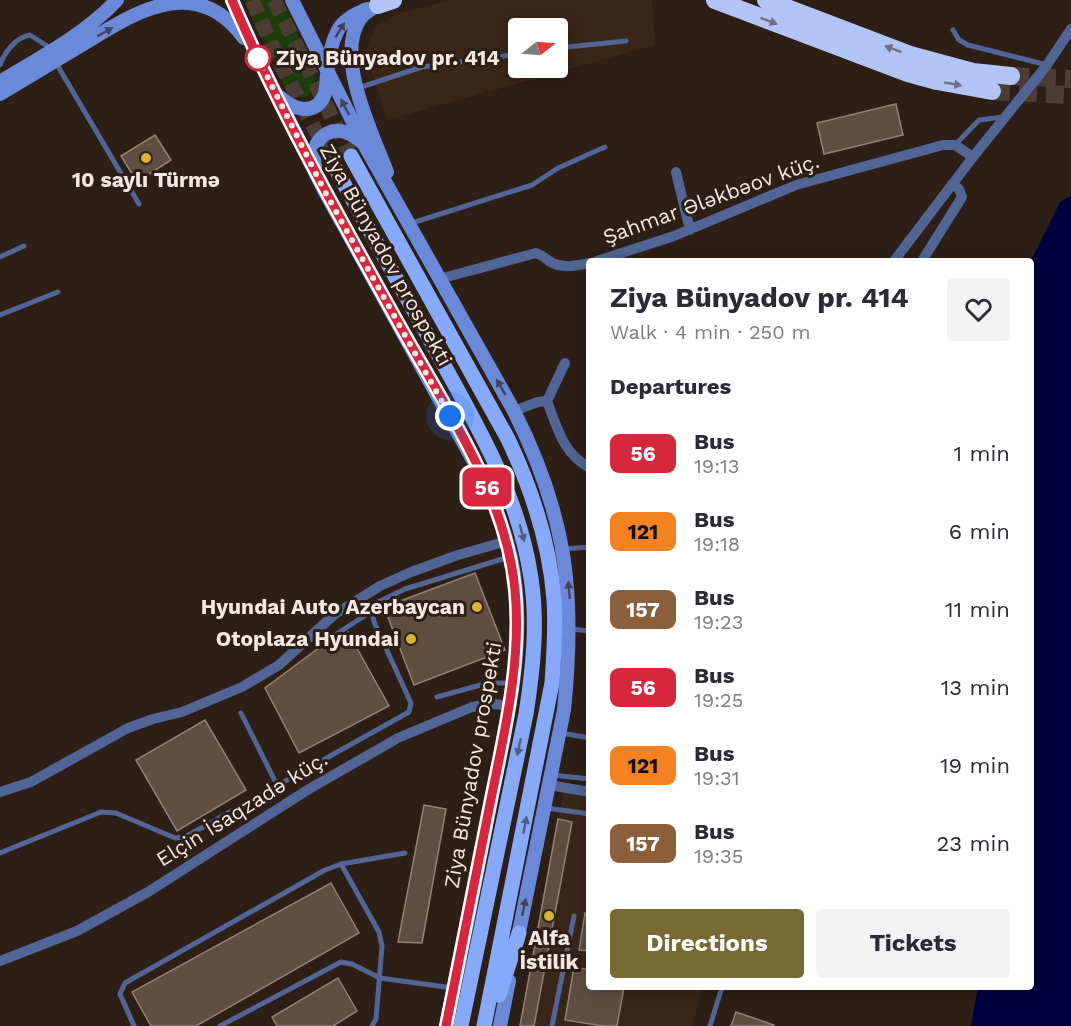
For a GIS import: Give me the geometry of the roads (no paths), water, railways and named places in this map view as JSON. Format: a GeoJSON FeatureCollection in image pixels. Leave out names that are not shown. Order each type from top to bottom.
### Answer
{"type":"FeatureCollection","features":[{"type":"Feature","properties":{"kind":"highway"},"geometry":{"type":"LineString","coordinates":[[715,0],[908,73],[992,91]]}},
{"type":"Feature","properties":{"kind":"highway"},"geometry":{"type":"LineString","coordinates":[[766,0],[910,56],[973,72],[1011,76]]}},
{"type":"Feature","properties":{"kind":"main road"},"geometry":{"type":"LineString","coordinates":[[0,94],[54,56],[117,0]]}},
{"type":"Feature","properties":{"kind":"main road","name":"Ziya Bünyadov prospekti"},"geometry":{"type":"LineString","coordinates":[[232,0],[269,81],[324,190],[473,456],[495,504],[511,556],[516,591],[518,633],[513,683],[448,1026]]}},
{"type":"Feature","properties":{"kind":"main road","name":"Ziya Bünyadov prospekti"},"geometry":{"type":"LineString","coordinates":[[292,0],[365,146],[514,411],[535,453],[546,481],[564,549],[570,601],[564,710],[500,1026]]}},
{"type":"Feature","properties":{"kind":"main road"},"geometry":{"type":"LineString","coordinates":[[269,81],[285,103],[302,110],[315,105],[323,98],[332,48],[338,30],[350,17],[386,2]]}},
{"type":"Feature","properties":{"kind":"main road"},"geometry":{"type":"LineString","coordinates":[[386,2],[360,18],[355,28],[352,55],[356,88],[408,224]]}},
{"type":"Feature","properties":{"kind":"main road"},"geometry":{"type":"LineString","coordinates":[[0,82],[146,10],[167,4],[200,4],[214,10],[237,28],[254,50]]}},
{"type":"Feature","properties":{"kind":"main road"},"geometry":{"type":"LineString","coordinates":[[324,190],[313,157],[314,149],[321,138],[333,131],[342,130],[355,136],[365,146]]}},
{"type":"Feature","properties":{"kind":"main road","name":"Ziya Bünyadov prospekti"},"geometry":{"type":"LineString","coordinates":[[351,156],[521,466],[542,529],[554,599],[555,632],[549,706],[484,1026]]}},
{"type":"Feature","properties":{"kind":"main road","name":"Ziya Bünyadov prospekti"},"geometry":{"type":"LineString","coordinates":[[333,164],[489,449],[509,493],[523,535],[533,597],[533,658],[526,714],[462,1026]]}},
{"type":"Feature","properties":{"kind":"main road"},"geometry":{"type":"LineString","coordinates":[[511,556],[524,623],[526,714]]}},
{"type":"Feature","properties":{"kind":"main road"},"geometry":{"type":"LineString","coordinates":[[554,599],[561,645],[564,710]]}},
{"type":"Feature","properties":{"kind":"main road"},"geometry":{"type":"LineString","coordinates":[[448,1026],[482,928]]}},
{"type":"Feature","properties":{"kind":"main road"},"geometry":{"type":"LineString","coordinates":[[489,1026],[519,933]]}},
{"type":"Feature","properties":{"kind":"street"},"geometry":{"type":"LineString","coordinates":[[896,258],[1047,65],[1071,29]]}},
{"type":"Feature","properties":{"kind":"street","name":"Şahmar Ələkbəov küç."},"geometry":{"type":"LineString","coordinates":[[607,258],[690,230],[796,185],[943,145],[955,145]]}},
{"type":"Feature","properties":{"kind":"street"},"geometry":{"type":"LineString","coordinates":[[955,145],[973,157]]}},
{"type":"Feature","properties":{"kind":"street"},"geometry":{"type":"LineString","coordinates":[[676,172],[690,230]]}},
{"type":"Feature","properties":{"kind":"street"},"geometry":{"type":"LineString","coordinates":[[924,258],[962,197],[959,189],[952,184]]}},
{"type":"Feature","properties":{"kind":"street","name":"Şahmar Ələkbəov küç."},"geometry":{"type":"LineString","coordinates":[[439,279],[536,253],[561,266],[571,267],[586,264]]}},
{"type":"Feature","properties":{"kind":"street"},"geometry":{"type":"LineString","coordinates":[[565,363],[547,401],[569,453],[586,466]]}},
{"type":"Feature","properties":{"kind":"street"},"geometry":{"type":"LineString","coordinates":[[514,411],[547,401]]}},
{"type":"Feature","properties":{"kind":"street"},"geometry":{"type":"LineString","coordinates":[[0,792],[31,782],[128,728],[182,712],[242,687],[279,665],[335,614],[380,586],[458,555],[507,541]]}},
{"type":"Feature","properties":{"kind":"street","name":"Elçin İsaqzadə küç."},"geometry":{"type":"LineString","coordinates":[[0,961],[87,926],[148,892],[309,789],[398,738],[472,707],[489,704],[509,705]]}},
{"type":"Feature","properties":{"kind":"street"},"geometry":{"type":"LineString","coordinates":[[550,780],[586,791]]}},
{"type":"Feature","properties":{"kind":"lane"},"geometry":{"type":"LineString","coordinates":[[953,30],[959,40],[968,45],[1047,65]]}},
{"type":"Feature","properties":{"kind":"lane"},"geometry":{"type":"LineString","coordinates":[[0,65],[13,45],[23,36],[30,35],[54,56],[139,204]]}},
{"type":"Feature","properties":{"kind":"lane"},"geometry":{"type":"LineString","coordinates":[[568,47],[626,40]]}},
{"type":"Feature","properties":{"kind":"lane"},"geometry":{"type":"LineString","coordinates":[[356,88],[422,67],[508,55]]}},
{"type":"Feature","properties":{"kind":"lane"},"geometry":{"type":"LineString","coordinates":[[955,145],[979,120],[1008,116]]}},
{"type":"Feature","properties":{"kind":"lane"},"geometry":{"type":"LineString","coordinates":[[408,224],[532,185],[558,168],[605,147]]}},
{"type":"Feature","properties":{"kind":"lane"},"geometry":{"type":"LineString","coordinates":[[0,257],[24,246]]}},
{"type":"Feature","properties":{"kind":"lane"},"geometry":{"type":"LineString","coordinates":[[0,307],[2,314],[58,292]]}},
{"type":"Feature","properties":{"kind":"lane"},"geometry":{"type":"LineString","coordinates":[[564,549],[586,546]]}},
{"type":"Feature","properties":{"kind":"lane"},"geometry":{"type":"LineString","coordinates":[[338,633],[372,611],[376,603],[405,589],[511,556]]}},
{"type":"Feature","properties":{"kind":"lane"},"geometry":{"type":"LineString","coordinates":[[0,853],[101,812],[116,813],[175,838],[185,837],[409,712],[411,703],[374,622],[372,611]]}},
{"type":"Feature","properties":{"kind":"lane"},"geometry":{"type":"LineString","coordinates":[[570,629],[586,631]]}},
{"type":"Feature","properties":{"kind":"lane"},"geometry":{"type":"LineString","coordinates":[[437,697],[488,683],[513,683]]}},
{"type":"Feature","properties":{"kind":"lane"},"geometry":{"type":"LineString","coordinates":[[241,713],[277,784]]}},
{"type":"Feature","properties":{"kind":"lane"},"geometry":{"type":"LineString","coordinates":[[559,733],[586,737]]}},
{"type":"Feature","properties":{"kind":"lane"},"geometry":{"type":"LineString","coordinates":[[550,780],[586,779]]}},
{"type":"Feature","properties":{"kind":"lane"},"geometry":{"type":"LineString","coordinates":[[544,807],[586,813]]}},
{"type":"Feature","properties":{"kind":"lane"},"geometry":{"type":"LineString","coordinates":[[134,1026],[120,994],[125,983],[325,870],[341,864],[405,853]]}},
{"type":"Feature","properties":{"kind":"lane"},"geometry":{"type":"LineString","coordinates":[[341,864],[379,932],[382,946],[376,1018],[372,1026]]}},
{"type":"Feature","properties":{"kind":"lane"},"geometry":{"type":"LineString","coordinates":[[552,1026],[573,916]]}},
{"type":"Feature","properties":{"kind":"lane"},"geometry":{"type":"LineString","coordinates":[[220,1026],[341,962],[352,964],[380,978],[454,988]]}},
{"type":"Feature","properties":{"kind":"lane"},"geometry":{"type":"LineString","coordinates":[[710,1026],[721,990]]}},
{"type":"Feature","properties":{"kind":"tunnel"},"geometry":{"type":"LineString","coordinates":[[252,0],[278,59],[333,164]]}},
{"type":"Feature","properties":{"kind":"tunnel"},"geometry":{"type":"LineString","coordinates":[[274,0],[351,156]]}},
{"type":"Feature","properties":{"kind":"tunnel"},"geometry":{"type":"LineString","coordinates":[[1011,76],[1071,79]]}},
{"type":"Feature","properties":{"kind":"tunnel"},"geometry":{"type":"LineString","coordinates":[[992,91],[1071,95]]}},
{"type":"Feature","properties":{"kind":"place","name":"Ziya Bünyadov pr. 414"},"geometry":{"type":"Point","coordinates":[258,58]}},
{"type":"Feature","properties":{"kind":"place","name":"10 saylı Türmə"},"geometry":{"type":"Point","coordinates":[146,158]}},
{"type":"Feature","properties":{"kind":"place","name":"Hyundai Auto Azerbaycan"},"geometry":{"type":"Point","coordinates":[477,607]}},
{"type":"Feature","properties":{"kind":"place","name":"Otoplaza Hyundai"},"geometry":{"type":"Point","coordinates":[411,639]}},
{"type":"Feature","properties":{"kind":"place","name":"Alfa İstilik"},"geometry":{"type":"Point","coordinates":[549,916]}}]}
